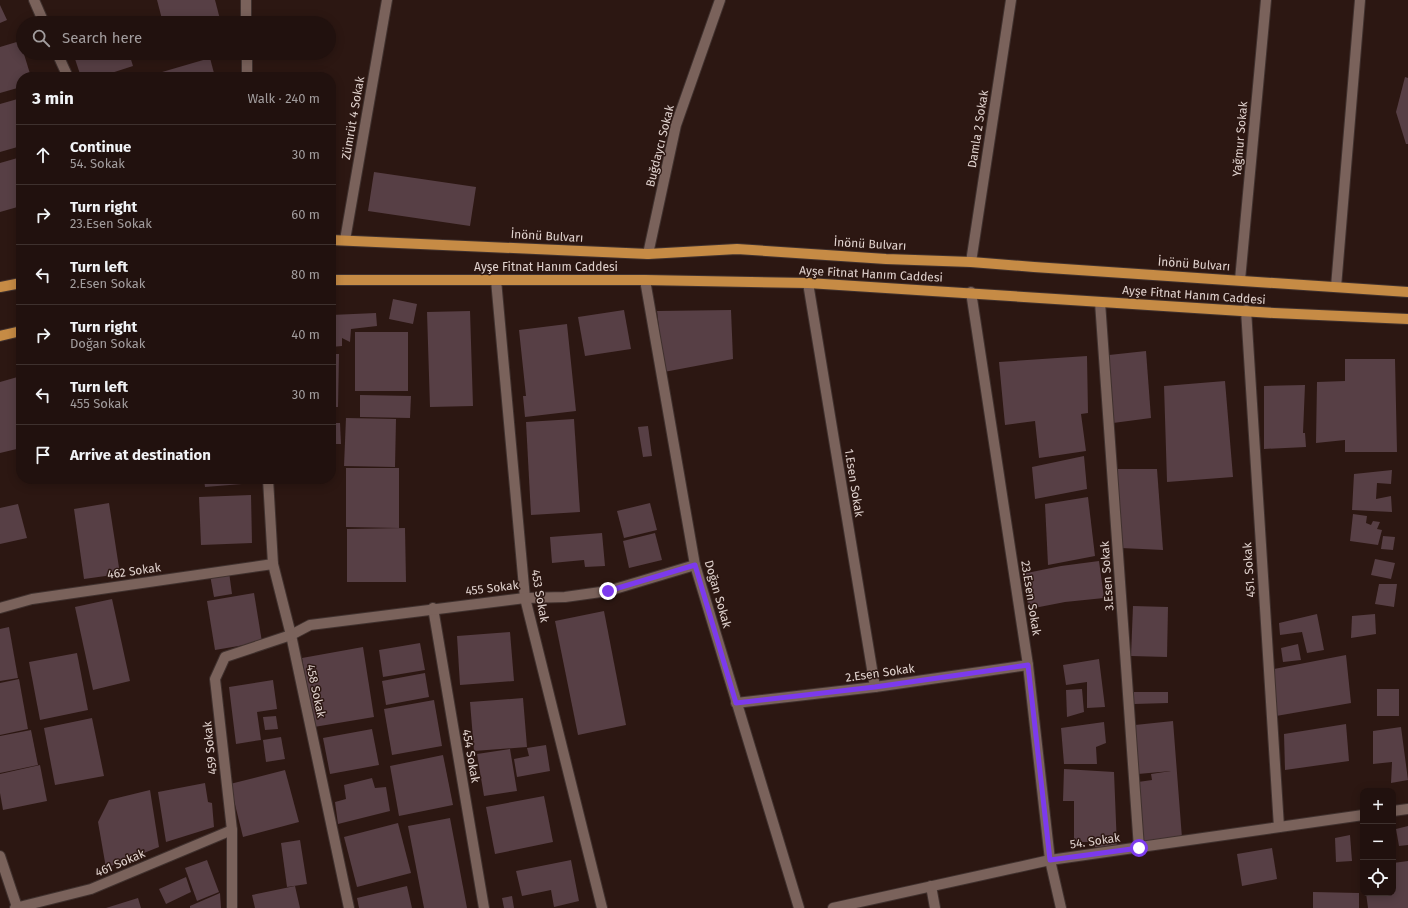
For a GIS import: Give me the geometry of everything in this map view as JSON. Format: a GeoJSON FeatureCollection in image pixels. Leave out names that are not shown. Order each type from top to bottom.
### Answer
{"type":"FeatureCollection","features":[{"type":"Feature","properties":{"kind":"main road","name":"İnönü Bulvarı"},"geometry":{"type":"LineString","coordinates":[[336,240],[648,254],[738,249],[886,259],[971,262],[1408,292]]}},
{"type":"Feature","properties":{"kind":"main road","name":"Ayşe Fitnat Hanım Caddesi"},"geometry":{"type":"LineString","coordinates":[[336,280],[645,280],[808,282],[1274,313],[1408,319]]}},
{"type":"Feature","properties":{"kind":"main road"},"geometry":{"type":"LineString","coordinates":[[0,287],[16,284]]}},
{"type":"Feature","properties":{"kind":"main road"},"geometry":{"type":"LineString","coordinates":[[0,336],[16,331]]}},
{"type":"Feature","properties":{"kind":"street"},"geometry":{"type":"LineString","coordinates":[[34,0],[41,16]]}},
{"type":"Feature","properties":{"kind":"street"},"geometry":{"type":"LineString","coordinates":[[246,0],[246,16]]}},
{"type":"Feature","properties":{"kind":"street","name":"Zümrüt 4 Sokak"},"geometry":{"type":"LineString","coordinates":[[345,240],[387,0]]}},
{"type":"Feature","properties":{"kind":"street","name":"Buğdaycı Sokak"},"geometry":{"type":"LineString","coordinates":[[648,254],[676,125],[720,0]]}},
{"type":"Feature","properties":{"kind":"street","name":"Damla 2 Sokak"},"geometry":{"type":"LineString","coordinates":[[971,262],[1011,0]]}},
{"type":"Feature","properties":{"kind":"street","name":"Yağmur Sokak"},"geometry":{"type":"LineString","coordinates":[[1240,280],[1266,0]]}},
{"type":"Feature","properties":{"kind":"street"},"geometry":{"type":"LineString","coordinates":[[1336,287],[1360,0]]}},
{"type":"Feature","properties":{"kind":"street"},"geometry":{"type":"LineString","coordinates":[[60,60],[66,72]]}},
{"type":"Feature","properties":{"kind":"street"},"geometry":{"type":"LineString","coordinates":[[247,60],[247,72]]}},
{"type":"Feature","properties":{"kind":"street","name":"453 Sokak"},"geometry":{"type":"LineString","coordinates":[[496,280],[525,598],[602,908]]}},
{"type":"Feature","properties":{"kind":"street","name":"Doğan Sokak"},"geometry":{"type":"LineString","coordinates":[[645,280],[695,565],[799,908]]}},
{"type":"Feature","properties":{"kind":"street","name":"1.Esen Sokak"},"geometry":{"type":"LineString","coordinates":[[808,282],[875,687]]}},
{"type":"Feature","properties":{"kind":"street","name":"23.Esen Sokak"},"geometry":{"type":"LineString","coordinates":[[972,292],[1028,665],[1050,860],[1061,908]]}},
{"type":"Feature","properties":{"kind":"street","name":"3.Esen Sokak"},"geometry":{"type":"LineString","coordinates":[[1100,302],[1139,848]]}},
{"type":"Feature","properties":{"kind":"street","name":"451. Sokak"},"geometry":{"type":"LineString","coordinates":[[1246,310],[1279,828]]}},
{"type":"Feature","properties":{"kind":"street","name":"458 Sokak"},"geometry":{"type":"LineString","coordinates":[[268,484],[273,564],[291,635],[349,908]]}},
{"type":"Feature","properties":{"kind":"street","name":"462 Sokak"},"geometry":{"type":"LineString","coordinates":[[0,608],[32,599],[273,564]]}},
{"type":"Feature","properties":{"kind":"street","name":"455 Sokak"},"geometry":{"type":"LineString","coordinates":[[291,635],[310,625],[432,608],[525,598],[565,597],[608,591],[695,565]]}},
{"type":"Feature","properties":{"kind":"street","name":"454 Sokak"},"geometry":{"type":"LineString","coordinates":[[432,608],[484,908]]}},
{"type":"Feature","properties":{"kind":"street","name":"459 Sokak"},"geometry":{"type":"LineString","coordinates":[[232,908],[232,830],[215,679],[226,657],[291,635]]}},
{"type":"Feature","properties":{"kind":"street","name":"2.Esen Sokak"},"geometry":{"type":"LineString","coordinates":[[736,703],[875,687],[1028,665]]}},
{"type":"Feature","properties":{"kind":"street"},"geometry":{"type":"LineString","coordinates":[[1396,811],[1408,809]]}},
{"type":"Feature","properties":{"kind":"street","name":"54. Sokak"},"geometry":{"type":"LineString","coordinates":[[833,908],[1050,860],[1360,815]]}},
{"type":"Feature","properties":{"kind":"street","name":"461 Sokak"},"geometry":{"type":"LineString","coordinates":[[16,908],[91,889],[232,830]]}},
{"type":"Feature","properties":{"kind":"street"},"geometry":{"type":"LineString","coordinates":[[0,856],[16,908]]}},
{"type":"Feature","properties":{"kind":"street"},"geometry":{"type":"LineString","coordinates":[[931,886],[935,908]]}},
{"type":"Feature","properties":{"kind":"building"},"geometry":{"type":"Polygon","coordinates":[[[157,0],[215,0],[219,16],[161,16],[157,0]]]}},
{"type":"Feature","properties":{"kind":"building"},"geometry":{"type":"Polygon","coordinates":[[[0,5],[7,20],[0,23],[0,5]]]}},
{"type":"Feature","properties":{"kind":"building"},"geometry":{"type":"Polygon","coordinates":[[[16,42],[16,60],[26,60],[29,72],[16,72],[16,88],[0,93],[0,47],[16,42]]]}},
{"type":"Feature","properties":{"kind":"building"},"geometry":{"type":"Polygon","coordinates":[[[75,60],[131,60],[133,66],[114,72],[79,72],[75,60]]]}},
{"type":"Feature","properties":{"kind":"building"},"geometry":{"type":"Polygon","coordinates":[[[203,60],[211,60],[214,72],[162,72],[203,60]]]}},
{"type":"Feature","properties":{"kind":"building"},"geometry":{"type":"Polygon","coordinates":[[[1405,77],[1408,78],[1408,144],[1406,144],[1396,112],[1405,77]]]}},
{"type":"Feature","properties":{"kind":"building"},"geometry":{"type":"Polygon","coordinates":[[[16,99],[16,147],[0,152],[0,104],[16,99]]]}},
{"type":"Feature","properties":{"kind":"building"},"geometry":{"type":"Polygon","coordinates":[[[16,158],[16,207],[0,212],[0,163],[16,158]]]}},
{"type":"Feature","properties":{"kind":"building"},"geometry":{"type":"Polygon","coordinates":[[[374,172],[476,187],[470,226],[368,211],[374,172]]]}},
{"type":"Feature","properties":{"kind":"building"},"geometry":{"type":"Polygon","coordinates":[[[393,299],[417,304],[413,324],[389,319],[393,299]]]}},
{"type":"Feature","properties":{"kind":"building"},"geometry":{"type":"Polygon","coordinates":[[[624,310],[631,349],[585,356],[578,317],[624,310]]]}},
{"type":"Feature","properties":{"kind":"building"},"geometry":{"type":"Polygon","coordinates":[[[731,310],[733,359],[664,372],[657,311],[731,310]]]}},
{"type":"Feature","properties":{"kind":"building"},"geometry":{"type":"Polygon","coordinates":[[[470,311],[473,406],[430,407],[427,312],[470,311]]]}},
{"type":"Feature","properties":{"kind":"building"},"geometry":{"type":"Polygon","coordinates":[[[376,313],[377,326],[351,329],[350,342],[342,338],[342,346],[336,347],[336,315],[376,313]]]}},
{"type":"Feature","properties":{"kind":"building"},"geometry":{"type":"Polygon","coordinates":[[[567,324],[576,411],[525,417],[523,396],[526,396],[519,330],[567,324]]]}},
{"type":"Feature","properties":{"kind":"building"},"geometry":{"type":"Polygon","coordinates":[[[355,332],[408,332],[408,391],[355,391],[355,332]]]}},
{"type":"Feature","properties":{"kind":"building"},"geometry":{"type":"Polygon","coordinates":[[[1146,351],[1151,418],[1113,423],[1109,355],[1146,351]]]}},
{"type":"Feature","properties":{"kind":"building"},"geometry":{"type":"Polygon","coordinates":[[[336,354],[339,354],[338,407],[336,407],[336,354]]]}},
{"type":"Feature","properties":{"kind":"building"},"geometry":{"type":"Polygon","coordinates":[[[1087,356],[1088,413],[1081,414],[1086,451],[1039,458],[1035,421],[1005,425],[999,362],[1087,356]]]}},
{"type":"Feature","properties":{"kind":"building"},"geometry":{"type":"Polygon","coordinates":[[[1345,359],[1395,359],[1397,452],[1345,452],[1345,440],[1316,443],[1317,382],[1345,381],[1345,359]]]}},
{"type":"Feature","properties":{"kind":"building"},"geometry":{"type":"Polygon","coordinates":[[[16,377],[16,449],[0,453],[0,382],[16,377]]]}},
{"type":"Feature","properties":{"kind":"building"},"geometry":{"type":"Polygon","coordinates":[[[1225,381],[1233,477],[1167,482],[1164,386],[1225,381]]]}},
{"type":"Feature","properties":{"kind":"building"},"geometry":{"type":"Polygon","coordinates":[[[1305,385],[1303,433],[1305,433],[1306,447],[1264,449],[1264,386],[1305,385]]]}},
{"type":"Feature","properties":{"kind":"building"},"geometry":{"type":"Polygon","coordinates":[[[360,395],[411,396],[410,418],[360,417],[360,395]]]}},
{"type":"Feature","properties":{"kind":"building"},"geometry":{"type":"Polygon","coordinates":[[[346,418],[396,419],[395,467],[344,466],[346,418]]]}},
{"type":"Feature","properties":{"kind":"building"},"geometry":{"type":"Polygon","coordinates":[[[574,419],[580,512],[531,515],[526,422],[574,419]]]}},
{"type":"Feature","properties":{"kind":"building"},"geometry":{"type":"Polygon","coordinates":[[[336,423],[340,423],[341,444],[336,444],[336,423]]]}},
{"type":"Feature","properties":{"kind":"building"},"geometry":{"type":"Polygon","coordinates":[[[648,426],[652,456],[643,457],[638,427],[648,426]]]}},
{"type":"Feature","properties":{"kind":"building"},"geometry":{"type":"Polygon","coordinates":[[[1084,456],[1087,489],[1035,499],[1032,467],[1084,456]]]}},
{"type":"Feature","properties":{"kind":"building"},"geometry":{"type":"Polygon","coordinates":[[[346,468],[399,468],[399,528],[346,527],[346,468]]]}},
{"type":"Feature","properties":{"kind":"building"},"geometry":{"type":"Polygon","coordinates":[[[1115,469],[1157,469],[1163,550],[1121,548],[1115,469]]]}},
{"type":"Feature","properties":{"kind":"building"},"geometry":{"type":"Polygon","coordinates":[[[1392,470],[1391,484],[1377,483],[1376,499],[1391,496],[1392,512],[1352,510],[1354,474],[1392,470]]]}},
{"type":"Feature","properties":{"kind":"building"},"geometry":{"type":"Polygon","coordinates":[[[205,484],[242,484],[205,487],[205,484]]]}},
{"type":"Feature","properties":{"kind":"building"},"geometry":{"type":"Polygon","coordinates":[[[251,495],[252,543],[201,545],[199,497],[251,495]]]}},
{"type":"Feature","properties":{"kind":"building"},"geometry":{"type":"Polygon","coordinates":[[[1088,497],[1095,556],[1048,565],[1045,504],[1088,497]]]}},
{"type":"Feature","properties":{"kind":"building"},"geometry":{"type":"Polygon","coordinates":[[[109,503],[120,574],[84,579],[74,509],[109,503]]]}},
{"type":"Feature","properties":{"kind":"building"},"geometry":{"type":"Polygon","coordinates":[[[650,503],[657,530],[624,538],[617,511],[650,503]]]}},
{"type":"Feature","properties":{"kind":"building"},"geometry":{"type":"Polygon","coordinates":[[[18,504],[27,538],[0,544],[0,508],[18,504]]]}},
{"type":"Feature","properties":{"kind":"building"},"geometry":{"type":"Polygon","coordinates":[[[1353,514],[1367,516],[1366,523],[1371,525],[1373,521],[1380,522],[1377,529],[1382,530],[1378,545],[1350,541],[1353,514]]]}},
{"type":"Feature","properties":{"kind":"building"},"geometry":{"type":"Polygon","coordinates":[[[405,528],[406,582],[347,582],[347,529],[405,528]]]}},
{"type":"Feature","properties":{"kind":"building"},"geometry":{"type":"Polygon","coordinates":[[[602,533],[605,566],[585,567],[584,560],[552,563],[550,537],[602,533]]]}},
{"type":"Feature","properties":{"kind":"building"},"geometry":{"type":"Polygon","coordinates":[[[655,533],[662,560],[629,568],[623,541],[655,533]]]}},
{"type":"Feature","properties":{"kind":"building"},"geometry":{"type":"Polygon","coordinates":[[[1383,536],[1395,537],[1393,550],[1381,549],[1383,536]]]}},
{"type":"Feature","properties":{"kind":"building"},"geometry":{"type":"Polygon","coordinates":[[[1375,559],[1395,563],[1391,579],[1371,575],[1375,559]]]}},
{"type":"Feature","properties":{"kind":"building"},"geometry":{"type":"Polygon","coordinates":[[[1099,561],[1104,598],[1065,602],[1029,609],[1022,574],[1061,566],[1099,561]]]}},
{"type":"Feature","properties":{"kind":"building"},"geometry":{"type":"Polygon","coordinates":[[[229,572],[232,594],[214,597],[210,575],[229,572]]]}},
{"type":"Feature","properties":{"kind":"building"},"geometry":{"type":"Polygon","coordinates":[[[1379,584],[1397,584],[1394,607],[1375,604],[1379,584]]]}},
{"type":"Feature","properties":{"kind":"building"},"geometry":{"type":"Polygon","coordinates":[[[254,593],[262,642],[215,650],[207,601],[254,593]]]}},
{"type":"Feature","properties":{"kind":"building"},"geometry":{"type":"Polygon","coordinates":[[[112,599],[130,681],[93,690],[75,607],[112,599]]]}},
{"type":"Feature","properties":{"kind":"building"},"geometry":{"type":"Polygon","coordinates":[[[1133,606],[1168,607],[1167,657],[1131,656],[1133,606]]]}},
{"type":"Feature","properties":{"kind":"building"},"geometry":{"type":"Polygon","coordinates":[[[604,611],[626,725],[578,735],[555,621],[604,611]]]}},
{"type":"Feature","properties":{"kind":"building"},"geometry":{"type":"Polygon","coordinates":[[[1317,614],[1324,650],[1307,653],[1302,632],[1280,635],[1279,623],[1317,614]]]}},
{"type":"Feature","properties":{"kind":"building"},"geometry":{"type":"Polygon","coordinates":[[[1375,614],[1376,634],[1351,638],[1352,616],[1375,614]]]}},
{"type":"Feature","properties":{"kind":"building"},"geometry":{"type":"Polygon","coordinates":[[[9,627],[18,678],[0,681],[0,629],[9,627]]]}},
{"type":"Feature","properties":{"kind":"building"},"geometry":{"type":"Polygon","coordinates":[[[510,632],[514,681],[460,685],[457,636],[510,632]]]}},
{"type":"Feature","properties":{"kind":"building"},"geometry":{"type":"Polygon","coordinates":[[[420,643],[425,670],[383,677],[379,650],[420,643]]]}},
{"type":"Feature","properties":{"kind":"building"},"geometry":{"type":"Polygon","coordinates":[[[1298,644],[1301,660],[1283,662],[1281,648],[1298,644]]]}},
{"type":"Feature","properties":{"kind":"building"},"geometry":{"type":"Polygon","coordinates":[[[363,647],[374,717],[314,727],[302,658],[363,647]]]}},
{"type":"Feature","properties":{"kind":"building"},"geometry":{"type":"Polygon","coordinates":[[[77,653],[88,710],[40,720],[29,662],[77,653]]]}},
{"type":"Feature","properties":{"kind":"building"},"geometry":{"type":"Polygon","coordinates":[[[1346,655],[1351,703],[1276,716],[1274,669],[1346,655]]]}},
{"type":"Feature","properties":{"kind":"building"},"geometry":{"type":"Polygon","coordinates":[[[1099,659],[1105,707],[1087,708],[1087,682],[1066,685],[1063,665],[1099,659]]]}},
{"type":"Feature","properties":{"kind":"building"},"geometry":{"type":"Polygon","coordinates":[[[425,673],[429,697],[386,705],[382,681],[425,673]]]}},
{"type":"Feature","properties":{"kind":"building"},"geometry":{"type":"Polygon","coordinates":[[[19,679],[28,729],[0,735],[0,683],[19,679]]]}},
{"type":"Feature","properties":{"kind":"building"},"geometry":{"type":"Polygon","coordinates":[[[273,680],[277,709],[257,712],[261,740],[236,744],[229,687],[273,680]]]}},
{"type":"Feature","properties":{"kind":"building"},"geometry":{"type":"Polygon","coordinates":[[[1082,689],[1084,712],[1067,717],[1066,690],[1082,689]]]}},
{"type":"Feature","properties":{"kind":"building"},"geometry":{"type":"Polygon","coordinates":[[[1377,689],[1399,689],[1399,716],[1377,716],[1377,689]]]}},
{"type":"Feature","properties":{"kind":"building"},"geometry":{"type":"Polygon","coordinates":[[[1134,692],[1168,692],[1168,703],[1134,704],[1134,692]]]}},
{"type":"Feature","properties":{"kind":"building"},"geometry":{"type":"Polygon","coordinates":[[[523,698],[527,747],[474,751],[470,702],[523,698]]]}},
{"type":"Feature","properties":{"kind":"building"},"geometry":{"type":"Polygon","coordinates":[[[434,700],[442,746],[392,755],[384,709],[434,700]]]}},
{"type":"Feature","properties":{"kind":"building"},"geometry":{"type":"Polygon","coordinates":[[[276,716],[278,729],[265,730],[263,717],[276,716]]]}},
{"type":"Feature","properties":{"kind":"building"},"geometry":{"type":"Polygon","coordinates":[[[92,718],[104,776],[55,785],[44,728],[92,718]]]}},
{"type":"Feature","properties":{"kind":"building"},"geometry":{"type":"Polygon","coordinates":[[[1173,721],[1182,838],[1141,844],[1138,782],[1152,780],[1151,774],[1171,771],[1138,774],[1135,725],[1173,721]]]}},
{"type":"Feature","properties":{"kind":"building"},"geometry":{"type":"Polygon","coordinates":[[[1104,722],[1106,743],[1096,747],[1097,764],[1064,764],[1061,728],[1104,722]]]}},
{"type":"Feature","properties":{"kind":"building"},"geometry":{"type":"Polygon","coordinates":[[[1346,724],[1349,761],[1285,770],[1284,734],[1346,724]]]}},
{"type":"Feature","properties":{"kind":"building"},"geometry":{"type":"Polygon","coordinates":[[[1401,727],[1408,780],[1391,783],[1392,762],[1373,764],[1373,731],[1401,727]]]}},
{"type":"Feature","properties":{"kind":"building"},"geometry":{"type":"Polygon","coordinates":[[[372,729],[379,765],[330,774],[323,738],[372,729]]]}},
{"type":"Feature","properties":{"kind":"building"},"geometry":{"type":"Polygon","coordinates":[[[31,730],[38,765],[0,773],[0,736],[31,730]]]}},
{"type":"Feature","properties":{"kind":"building"},"geometry":{"type":"Polygon","coordinates":[[[281,737],[285,759],[266,762],[263,740],[281,737]]]}},
{"type":"Feature","properties":{"kind":"building"},"geometry":{"type":"Polygon","coordinates":[[[546,745],[550,771],[517,777],[514,759],[529,756],[527,748],[546,745]]]}},
{"type":"Feature","properties":{"kind":"building"},"geometry":{"type":"Polygon","coordinates":[[[510,749],[517,791],[484,796],[477,754],[510,749]]]}},
{"type":"Feature","properties":{"kind":"building"},"geometry":{"type":"Polygon","coordinates":[[[443,755],[453,805],[399,816],[390,766],[443,755]]]}},
{"type":"Feature","properties":{"kind":"building"},"geometry":{"type":"Polygon","coordinates":[[[40,765],[47,801],[3,810],[0,793],[0,774],[40,765]]]}},
{"type":"Feature","properties":{"kind":"building"},"geometry":{"type":"Polygon","coordinates":[[[1064,769],[1114,772],[1117,847],[1095,847],[1094,842],[1074,842],[1074,801],[1063,801],[1064,769]]]}},
{"type":"Feature","properties":{"kind":"building"},"geometry":{"type":"Polygon","coordinates":[[[285,770],[299,822],[243,837],[230,784],[285,770]]]}},
{"type":"Feature","properties":{"kind":"building"},"geometry":{"type":"Polygon","coordinates":[[[372,778],[375,788],[386,787],[390,811],[338,824],[335,802],[346,799],[344,785],[372,778]]]}},
{"type":"Feature","properties":{"kind":"building"},"geometry":{"type":"Polygon","coordinates":[[[205,783],[208,802],[212,803],[214,827],[166,842],[158,792],[205,783]]]}},
{"type":"Feature","properties":{"kind":"building"},"geometry":{"type":"Polygon","coordinates":[[[150,790],[159,847],[106,868],[98,822],[109,800],[150,790]]]}},
{"type":"Feature","properties":{"kind":"building"},"geometry":{"type":"Polygon","coordinates":[[[544,796],[553,842],[495,854],[486,807],[544,796]]]}},
{"type":"Feature","properties":{"kind":"building"},"geometry":{"type":"Polygon","coordinates":[[[450,818],[467,908],[424,908],[408,826],[450,818]]]}},
{"type":"Feature","properties":{"kind":"building"},"geometry":{"type":"Polygon","coordinates":[[[398,823],[411,873],[357,887],[344,837],[398,823]]]}},
{"type":"Feature","properties":{"kind":"building"},"geometry":{"type":"Polygon","coordinates":[[[1408,826],[1408,845],[1399,846],[1396,829],[1408,826]]]}},
{"type":"Feature","properties":{"kind":"building"},"geometry":{"type":"Polygon","coordinates":[[[1350,835],[1352,861],[1336,862],[1335,838],[1350,835]]]}},
{"type":"Feature","properties":{"kind":"building"},"geometry":{"type":"Polygon","coordinates":[[[300,840],[307,884],[287,887],[281,843],[300,840]]]}},
{"type":"Feature","properties":{"kind":"building"},"geometry":{"type":"Polygon","coordinates":[[[1272,848],[1277,879],[1242,886],[1237,854],[1272,848]]]}},
{"type":"Feature","properties":{"kind":"building"},"geometry":{"type":"Polygon","coordinates":[[[207,860],[219,892],[197,901],[185,868],[207,860]]]}},
{"type":"Feature","properties":{"kind":"building"},"geometry":{"type":"Polygon","coordinates":[[[571,860],[579,901],[554,907],[551,890],[522,896],[516,871],[571,860]]]}},
{"type":"Feature","properties":{"kind":"building"},"geometry":{"type":"Polygon","coordinates":[[[1408,861],[1408,908],[1368,908],[1366,896],[1396,896],[1396,863],[1408,861]]]}},
{"type":"Feature","properties":{"kind":"building"},"geometry":{"type":"Polygon","coordinates":[[[186,877],[191,892],[166,904],[159,889],[186,877]]]}},
{"type":"Feature","properties":{"kind":"building"},"geometry":{"type":"Polygon","coordinates":[[[295,886],[300,908],[255,908],[252,895],[295,886]]]}},
{"type":"Feature","properties":{"kind":"building"},"geometry":{"type":"Polygon","coordinates":[[[407,886],[412,908],[359,908],[357,898],[407,886]]]}},
{"type":"Feature","properties":{"kind":"building"},"geometry":{"type":"Polygon","coordinates":[[[1313,892],[1359,893],[1359,908],[1313,908],[1313,892]]]}},
{"type":"Feature","properties":{"kind":"building"},"geometry":{"type":"Polygon","coordinates":[[[220,893],[221,908],[190,908],[190,906],[220,893]]]}},
{"type":"Feature","properties":{"kind":"building"},"geometry":{"type":"Polygon","coordinates":[[[512,896],[514,908],[504,908],[502,898],[512,896]]]}},
{"type":"Feature","properties":{"kind":"building"},"geometry":{"type":"Polygon","coordinates":[[[138,898],[141,908],[106,908],[138,898]]]}},
{"type":"Feature","properties":{"kind":"route"},"geometry":{"type":"LineString","coordinates":[[608,591],[695,565],[736,703],[875,687],[1028,665],[1050,860],[1139,848]]}}]}
